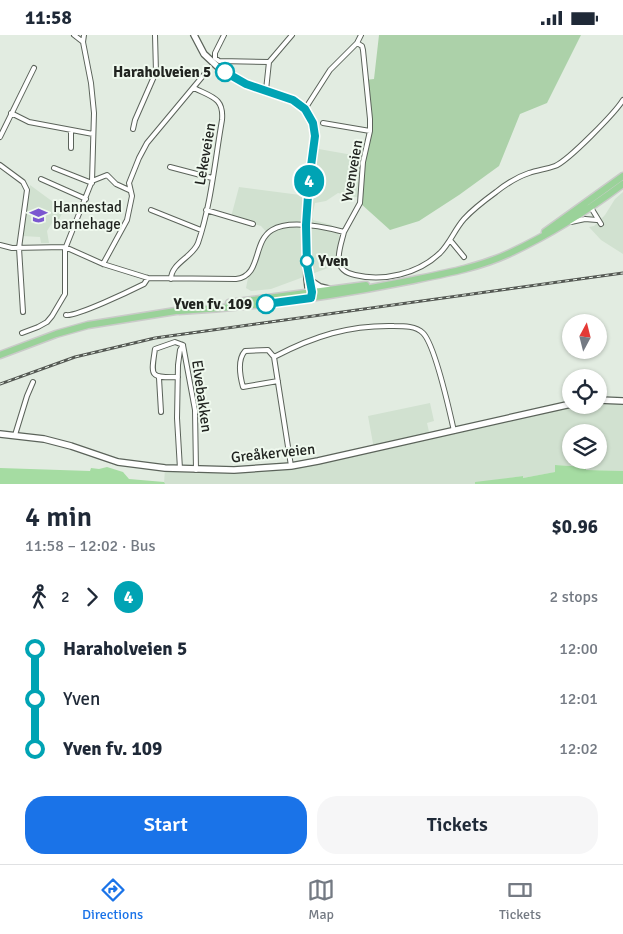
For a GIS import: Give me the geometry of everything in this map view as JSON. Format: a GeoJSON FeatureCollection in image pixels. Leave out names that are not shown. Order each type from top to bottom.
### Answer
{"type":"FeatureCollection","features":[{"type":"Feature","properties":{"kind":"main road"},"geometry":{"type":"LineString","coordinates":[[194,35],[204,54],[219,68],[246,84],[293,100],[305,109],[313,123],[315,136],[306,225],[310,294]]}},
{"type":"Feature","properties":{"kind":"main road"},"geometry":{"type":"LineString","coordinates":[[0,355],[56,334],[88,325],[179,311],[251,305],[310,294],[437,276],[468,268],[510,253],[568,223],[623,176]]}},
{"type":"Feature","properties":{"kind":"main road"},"geometry":{"type":"LineString","coordinates":[[530,243],[623,183]]}},
{"type":"Feature","properties":{"kind":"main road"},"geometry":{"type":"LineString","coordinates":[[307,265],[311,281],[310,294]]}},
{"type":"Feature","properties":{"kind":"main road"},"geometry":{"type":"LineString","coordinates":[[311,281],[320,287],[330,289]]}},
{"type":"Feature","properties":{"kind":"main road"},"geometry":{"type":"LineString","coordinates":[[310,294],[330,289],[407,281]]}},
{"type":"Feature","properties":{"kind":"main road"},"geometry":{"type":"LineString","coordinates":[[607,400],[623,401]]}},
{"type":"Feature","properties":{"kind":"main road","name":"Greåkerveien"},"geometry":{"type":"LineString","coordinates":[[0,434],[57,442],[118,462],[180,469],[234,471],[291,466],[562,406]]}},
{"type":"Feature","properties":{"kind":"street"},"geometry":{"type":"LineString","coordinates":[[74,35],[83,42]]}},
{"type":"Feature","properties":{"kind":"street"},"geometry":{"type":"LineString","coordinates":[[22,333],[46,322],[66,294],[65,247],[92,182],[94,113],[91,83],[83,42],[84,35]]}},
{"type":"Feature","properties":{"kind":"street"},"geometry":{"type":"LineString","coordinates":[[133,129],[156,72],[155,35]]}},
{"type":"Feature","properties":{"kind":"street"},"geometry":{"type":"LineString","coordinates":[[224,35],[214,53],[215,58],[221,62],[269,62]]}},
{"type":"Feature","properties":{"kind":"street"},"geometry":{"type":"LineString","coordinates":[[266,90],[269,62],[292,35]]}},
{"type":"Feature","properties":{"kind":"street"},"geometry":{"type":"LineString","coordinates":[[305,109],[330,70],[357,43],[361,35]]}},
{"type":"Feature","properties":{"kind":"street","name":"Yvenveien"},"geometry":{"type":"LineString","coordinates":[[357,43],[362,46],[363,50],[370,131],[363,161],[360,203],[344,232],[339,253],[339,266],[342,270],[353,275],[371,278],[399,275],[421,267],[440,253],[450,240]]}},
{"type":"Feature","properties":{"kind":"street"},"geometry":{"type":"LineString","coordinates":[[0,137],[10,113],[34,68]]}},
{"type":"Feature","properties":{"kind":"street"},"geometry":{"type":"LineString","coordinates":[[103,264],[127,220],[132,199],[130,190],[132,174],[147,143],[207,71]]}},
{"type":"Feature","properties":{"kind":"street","name":"Lekeveien"},"geometry":{"type":"LineString","coordinates":[[171,279],[173,270],[196,248],[206,209],[223,111],[218,100],[194,88]]}},
{"type":"Feature","properties":{"kind":"street"},"geometry":{"type":"LineString","coordinates":[[464,257],[450,240],[468,215],[522,175],[560,163],[607,119],[623,100]]}},
{"type":"Feature","properties":{"kind":"street"},"geometry":{"type":"LineString","coordinates":[[10,113],[26,122],[93,134]]}},
{"type":"Feature","properties":{"kind":"street","name":"Yvenveien"},"geometry":{"type":"LineString","coordinates":[[324,123],[370,131]]}},
{"type":"Feature","properties":{"kind":"street"},"geometry":{"type":"LineString","coordinates":[[71,131],[71,148]]}},
{"type":"Feature","properties":{"kind":"street"},"geometry":{"type":"LineString","coordinates":[[0,165],[23,182],[27,190],[19,248],[22,312]]}},
{"type":"Feature","properties":{"kind":"street"},"geometry":{"type":"LineString","coordinates":[[170,167],[212,178]]}},
{"type":"Feature","properties":{"kind":"street"},"geometry":{"type":"LineString","coordinates":[[54,168],[92,182],[107,175],[116,184],[130,190]]}},
{"type":"Feature","properties":{"kind":"street"},"geometry":{"type":"LineString","coordinates":[[41,179],[86,199]]}},
{"type":"Feature","properties":{"kind":"street"},"geometry":{"type":"LineString","coordinates":[[589,205],[601,224]]}},
{"type":"Feature","properties":{"kind":"street"},"geometry":{"type":"LineString","coordinates":[[206,209],[253,224]]}},
{"type":"Feature","properties":{"kind":"street"},"geometry":{"type":"LineString","coordinates":[[151,210],[201,231]]}},
{"type":"Feature","properties":{"kind":"street"},"geometry":{"type":"LineString","coordinates":[[568,223],[585,219],[597,220]]}},
{"type":"Feature","properties":{"kind":"street"},"geometry":{"type":"LineString","coordinates":[[0,245],[19,248],[65,247],[103,264],[148,278],[236,279],[244,277],[253,268],[261,241],[271,230],[284,225],[306,225],[344,232]]}},
{"type":"Feature","properties":{"kind":"street"},"geometry":{"type":"LineString","coordinates":[[66,315],[70,316],[86,311],[144,284],[148,278]]}},
{"type":"Feature","properties":{"kind":"street"},"geometry":{"type":"LineString","coordinates":[[274,357],[318,336],[356,327],[376,325],[415,328],[424,334],[434,353],[454,431]]}},
{"type":"Feature","properties":{"kind":"street","name":"Elvebakken"},"geometry":{"type":"LineString","coordinates":[[178,377],[159,378],[154,375],[152,369],[155,349],[175,342],[183,345],[196,410],[196,470]]}},
{"type":"Feature","properties":{"kind":"street"},"geometry":{"type":"LineString","coordinates":[[180,469],[177,418],[180,351],[183,345]]}},
{"type":"Feature","properties":{"kind":"street"},"geometry":{"type":"LineString","coordinates":[[278,381],[243,387],[240,360],[245,351],[264,349],[271,352],[274,357],[278,381],[291,466]]}},
{"type":"Feature","properties":{"kind":"street"},"geometry":{"type":"LineString","coordinates":[[159,378],[161,412]]}},
{"type":"Feature","properties":{"kind":"street"},"geometry":{"type":"LineString","coordinates":[[16,435],[27,395],[33,382]]}},
{"type":"Feature","properties":{"kind":"shaded area"},"geometry":{"type":"Polygon","coordinates":[[[379,35],[581,35],[547,103],[520,114],[499,166],[419,221],[390,230],[360,203],[361,177],[370,131],[365,80],[374,79],[379,35]]]}},
{"type":"Feature","properties":{"kind":"shaded area"},"geometry":{"type":"Polygon","coordinates":[[[313,148],[364,157],[360,198],[338,193],[326,201],[315,203],[313,220],[332,225],[331,231],[338,233],[340,238],[336,265],[271,289],[251,291],[246,288],[248,278],[257,266],[262,246],[269,235],[261,226],[231,217],[239,187],[308,196],[313,148]]]}},
{"type":"Feature","properties":{"kind":"shaded area"},"geometry":{"type":"Polygon","coordinates":[[[30,185],[64,210],[56,225],[52,223],[47,231],[49,243],[41,243],[40,237],[22,236],[30,185]]]}},
{"type":"Feature","properties":{"kind":"shaded area"},"geometry":{"type":"Polygon","coordinates":[[[623,192],[623,254],[601,240],[589,227],[594,226],[605,215],[615,199],[623,192]]]}},
{"type":"Feature","properties":{"kind":"shaded area"},"geometry":{"type":"Polygon","coordinates":[[[607,400],[623,401],[623,471],[586,470],[607,469],[607,424],[562,424],[562,465],[555,465],[556,472],[523,478],[523,476],[475,484],[164,484],[165,468],[267,468],[374,449],[368,416],[430,403],[434,421],[427,423],[430,436],[562,407],[562,414],[607,414],[607,400]]]}},
{"type":"Feature","properties":{"kind":"shaded area"},"geometry":{"type":"Polygon","coordinates":[[[555,465],[562,465],[562,469],[623,471],[623,484],[475,484],[475,482],[523,476],[523,478],[555,472],[555,465]]]}},
{"type":"Feature","properties":{"kind":"shaded area"},"geometry":{"type":"Polygon","coordinates":[[[107,467],[123,472],[129,479],[164,482],[165,484],[0,484],[0,468],[90,471],[91,468],[107,467]]]}},
{"type":"Feature","properties":{"kind":"railway"},"geometry":{"type":"LineString","coordinates":[[0,384],[75,357],[155,338],[623,273]]}},
{"type":"Feature","properties":{"kind":"bus line","name":"4"},"geometry":{"type":"LineString","coordinates":[[225,72],[246,84],[288,98],[297,103],[305,109],[315,131],[306,225],[307,265],[312,292],[311,298],[266,304]]}},
{"type":"Feature","properties":{"kind":"place","name":"Haraholveien 5"},"geometry":{"type":"Point","coordinates":[225,72]}},
{"type":"Feature","properties":{"kind":"place","name":"Hannestad barnehage"},"geometry":{"type":"Point","coordinates":[39,216]}},
{"type":"Feature","properties":{"kind":"place","name":"Yven"},"geometry":{"type":"Point","coordinates":[307,261]}},
{"type":"Feature","properties":{"kind":"place","name":"Yven fv. 109"},"geometry":{"type":"Point","coordinates":[266,304]}}]}
